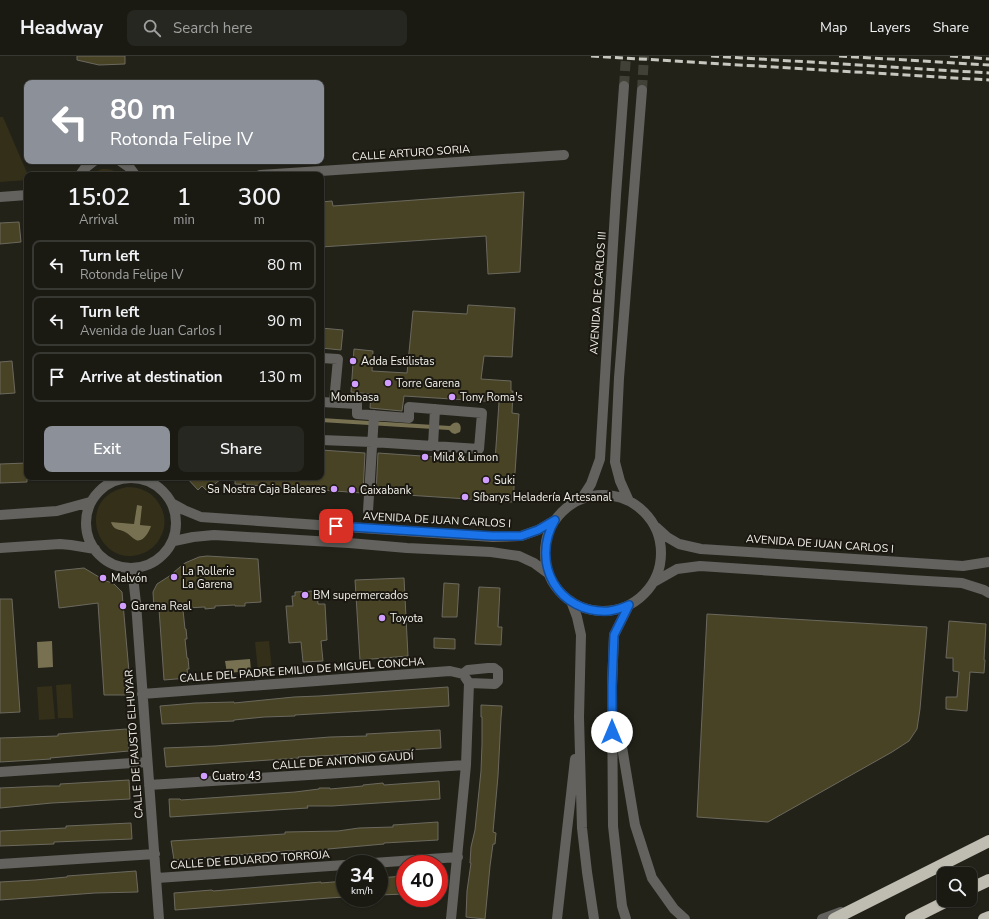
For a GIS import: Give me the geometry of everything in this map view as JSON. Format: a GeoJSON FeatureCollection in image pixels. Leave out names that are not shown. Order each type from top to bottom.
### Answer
{"type":"FeatureCollection","features":[{"type":"Feature","properties":{"kind":"highway"},"geometry":{"type":"LineString","coordinates":[[834,919],[989,841]]}},
{"type":"Feature","properties":{"kind":"highway"},"geometry":{"type":"LineString","coordinates":[[977,886],[989,880]]}},
{"type":"Feature","properties":{"kind":"highway"},"geometry":{"type":"LineString","coordinates":[[911,919],[937,906]]}},
{"type":"Feature","properties":{"kind":"highway"},"geometry":{"type":"LineString","coordinates":[[984,919],[989,917]]}},
{"type":"Feature","properties":{"kind":"street","name":"AVENIDA DE CARLOS III"},"geometry":{"type":"LineString","coordinates":[[582,498],[591,484],[600,459],[624,86]]}},
{"type":"Feature","properties":{"kind":"street"},"geometry":{"type":"LineString","coordinates":[[629,501],[620,481],[614,462],[619,378],[642,90]]}},
{"type":"Feature","properties":{"kind":"street","name":"CALLE ARTURO SORIA"},"geometry":{"type":"LineString","coordinates":[[306,172],[564,155]]}},
{"type":"Feature","properties":{"kind":"street"},"geometry":{"type":"LineString","coordinates":[[82,172],[89,164]]}},
{"type":"Feature","properties":{"kind":"street"},"geometry":{"type":"LineString","coordinates":[[124,164],[133,172]]}},
{"type":"Feature","properties":{"kind":"street"},"geometry":{"type":"LineString","coordinates":[[0,197],[24,196]]}},
{"type":"Feature","properties":{"kind":"street"},"geometry":{"type":"LineString","coordinates":[[324,358],[338,359],[334,402]]}},
{"type":"Feature","properties":{"kind":"street"},"geometry":{"type":"LineString","coordinates":[[324,402],[358,404],[357,414],[374,421],[409,418],[410,407],[482,413],[479,450],[324,440]]}},
{"type":"Feature","properties":{"kind":"street"},"geometry":{"type":"LineString","coordinates":[[433,446],[435,409]]}},
{"type":"Feature","properties":{"kind":"street"},"geometry":{"type":"LineString","coordinates":[[368,511],[374,421]]}},
{"type":"Feature","properties":{"kind":"street"},"geometry":{"type":"LineString","coordinates":[[111,480],[99,490],[90,502],[86,516],[86,531],[101,557],[120,567],[132,568],[145,566],[157,561],[167,552],[174,541],[177,528],[177,516],[173,504],[165,492],[149,480]]}},
{"type":"Feature","properties":{"kind":"street"},"geometry":{"type":"LineString","coordinates":[[606,494],[629,501],[637,505],[650,518],[659,536],[662,553],[661,563],[654,582],[643,596],[629,605],[615,610],[600,611],[585,608],[564,596],[549,574],[545,560],[545,546],[550,528],[560,513],[574,502],[582,498],[606,494]]}},
{"type":"Feature","properties":{"kind":"street"},"geometry":{"type":"LineString","coordinates":[[0,515],[57,510],[90,502]]}},
{"type":"Feature","properties":{"kind":"street","name":"AVENIDA DE JUAN CARLOS I"},"geometry":{"type":"LineString","coordinates":[[173,504],[201,517],[492,536],[521,536],[538,530],[555,520]]}},
{"type":"Feature","properties":{"kind":"street","name":"AVENIDA DE JUAN CARLOS I"},"geometry":{"type":"LineString","coordinates":[[655,526],[667,537],[679,544],[702,548],[963,566],[989,562]]}},
{"type":"Feature","properties":{"kind":"street"},"geometry":{"type":"LineString","coordinates":[[174,541],[214,535],[491,552],[519,556],[534,563],[549,574]]}},
{"type":"Feature","properties":{"kind":"street"},"geometry":{"type":"LineString","coordinates":[[0,548],[60,544],[95,549]]}},
{"type":"Feature","properties":{"kind":"street"},"geometry":{"type":"LineString","coordinates":[[654,582],[678,569],[700,566],[962,583],[989,593]]}},
{"type":"Feature","properties":{"kind":"street","name":"CALLE DE FAUSTO ELHUYAR"},"geometry":{"type":"LineString","coordinates":[[132,568],[137,609],[159,919]]}},
{"type":"Feature","properties":{"kind":"street"},"geometry":{"type":"LineString","coordinates":[[571,601],[577,617],[581,635],[579,717],[582,828],[594,919]]}},
{"type":"Feature","properties":{"kind":"street"},"geometry":{"type":"LineString","coordinates":[[626,919],[622,906],[612,826],[612,686],[614,635],[629,605]]}},
{"type":"Feature","properties":{"kind":"street","name":"CALLE DEL PADRE EMILIO DE MIGUEL CONCHA"},"geometry":{"type":"LineString","coordinates":[[142,694],[450,671],[466,679],[466,765],[451,919]]}},
{"type":"Feature","properties":{"kind":"street"},"geometry":{"type":"LineString","coordinates":[[612,686],[635,825],[652,878],[674,909],[685,919]]}},
{"type":"Feature","properties":{"kind":"street"},"geometry":{"type":"LineString","coordinates":[[557,919],[579,717]]}},
{"type":"Feature","properties":{"kind":"street"},"geometry":{"type":"LineString","coordinates":[[0,772],[148,762]]}},
{"type":"Feature","properties":{"kind":"street","name":"CALLE DE ANTONIO GAUDÍ"},"geometry":{"type":"LineString","coordinates":[[149,785],[466,765]]}},
{"type":"Feature","properties":{"kind":"street"},"geometry":{"type":"LineString","coordinates":[[0,864],[155,854]]}},
{"type":"Feature","properties":{"kind":"street"},"geometry":{"type":"LineString","coordinates":[[388,862],[458,857]]}},
{"type":"Feature","properties":{"kind":"street","name":"CALLE DE EDUARDO TORROJA"},"geometry":{"type":"LineString","coordinates":[[157,878],[336,866]]}},
{"type":"Feature","properties":{"kind":"street"},"geometry":{"type":"LineString","coordinates":[[822,919],[865,903]]}},
{"type":"Feature","properties":{"kind":"shaded area"},"geometry":{"type":"Polygon","coordinates":[[[0,117],[3,117],[27,172],[24,172],[24,180],[0,182],[0,117]]]}},
{"type":"Feature","properties":{"kind":"shaded area"},"geometry":{"type":"Polygon","coordinates":[[[108,169],[117,172],[96,172],[108,169]]]}},
{"type":"Feature","properties":{"kind":"shaded area"},"geometry":{"type":"Polygon","coordinates":[[[324,418],[450,426],[457,422],[461,426],[460,432],[455,434],[449,430],[324,422],[324,418]]]}},
{"type":"Feature","properties":{"kind":"shaded area"},"geometry":{"type":"Polygon","coordinates":[[[127,487],[136,488],[148,492],[158,502],[164,514],[165,523],[163,532],[159,539],[150,549],[141,554],[126,556],[113,551],[103,542],[97,530],[96,517],[100,504],[110,493],[127,487]],[[137,505],[134,524],[111,522],[118,530],[126,532],[135,539],[150,526],[140,525],[142,506],[137,505]]]}},
{"type":"Feature","properties":{"kind":"shaded area"},"geometry":{"type":"Polygon","coordinates":[[[137,505],[142,506],[140,525],[151,526],[145,536],[139,541],[125,532],[115,528],[111,522],[134,524],[137,505]]]}},
{"type":"Feature","properties":{"kind":"shaded area"},"geometry":{"type":"Polygon","coordinates":[[[52,641],[53,667],[38,668],[37,642],[52,641]]]}},
{"type":"Feature","properties":{"kind":"shaded area"},"geometry":{"type":"Polygon","coordinates":[[[269,641],[272,670],[258,671],[255,642],[269,641]]]}},
{"type":"Feature","properties":{"kind":"shaded area"},"geometry":{"type":"Polygon","coordinates":[[[250,659],[251,671],[227,673],[225,661],[250,659]]]}},
{"type":"Feature","properties":{"kind":"shaded area"},"geometry":{"type":"Polygon","coordinates":[[[71,684],[73,718],[58,718],[56,685],[71,684]]]}},
{"type":"Feature","properties":{"kind":"shaded area"},"geometry":{"type":"Polygon","coordinates":[[[52,686],[55,719],[39,720],[37,687],[52,686]]]}},
{"type":"Feature","properties":{"kind":"building"},"geometry":{"type":"Polygon","coordinates":[[[77,56],[125,56],[125,64],[99,65],[77,60],[77,56]]]}},
{"type":"Feature","properties":{"kind":"building"},"geometry":{"type":"Polygon","coordinates":[[[524,192],[520,272],[488,274],[486,236],[324,247],[324,202],[332,201],[333,206],[524,192]]]}},
{"type":"Feature","properties":{"kind":"building"},"geometry":{"type":"Polygon","coordinates":[[[19,222],[21,242],[0,244],[0,223],[19,222]]]}},
{"type":"Feature","properties":{"kind":"building"},"geometry":{"type":"Polygon","coordinates":[[[468,305],[515,308],[512,357],[484,356],[481,379],[511,381],[511,391],[513,391],[512,413],[519,414],[513,502],[376,493],[378,453],[495,461],[499,402],[404,396],[402,411],[370,408],[371,394],[351,392],[354,349],[373,351],[372,371],[407,373],[413,311],[467,314],[468,305]]]}},
{"type":"Feature","properties":{"kind":"building"},"geometry":{"type":"Polygon","coordinates":[[[324,328],[343,330],[341,350],[324,348],[324,328]]]}},
{"type":"Feature","properties":{"kind":"building"},"geometry":{"type":"Polygon","coordinates":[[[12,361],[15,393],[0,394],[0,362],[12,361]]]}},
{"type":"Feature","properties":{"kind":"building"},"geometry":{"type":"Polygon","coordinates":[[[324,450],[365,453],[363,493],[235,484],[235,480],[324,480],[324,450]]]}},
{"type":"Feature","properties":{"kind":"building"},"geometry":{"type":"Polygon","coordinates":[[[24,463],[24,480],[27,480],[27,482],[0,483],[0,464],[24,463]]]}},
{"type":"Feature","properties":{"kind":"building"},"geometry":{"type":"Polygon","coordinates":[[[189,480],[220,480],[207,491],[202,486],[198,490],[189,480]]]}},
{"type":"Feature","properties":{"kind":"building"},"geometry":{"type":"Polygon","coordinates":[[[207,556],[258,559],[261,602],[245,603],[245,606],[215,606],[215,608],[205,609],[205,607],[185,608],[186,610],[183,610],[187,639],[185,639],[189,669],[187,669],[188,678],[164,680],[159,609],[154,609],[153,592],[157,584],[185,563],[199,557],[207,556]]]}},
{"type":"Feature","properties":{"kind":"building"},"geometry":{"type":"Polygon","coordinates":[[[84,568],[114,584],[122,592],[131,695],[104,695],[98,603],[59,608],[55,571],[84,568]]]}},
{"type":"Feature","properties":{"kind":"building","name":"Toyota"},"geometry":{"type":"Polygon","coordinates":[[[404,578],[408,656],[360,660],[355,580],[404,578]]]}},
{"type":"Feature","properties":{"kind":"building"},"geometry":{"type":"Polygon","coordinates":[[[444,583],[459,584],[457,617],[442,617],[444,583]]]}},
{"type":"Feature","properties":{"kind":"building"},"geometry":{"type":"Polygon","coordinates":[[[479,587],[500,588],[498,627],[502,627],[501,645],[475,644],[479,587]]]}},
{"type":"Feature","properties":{"kind":"building"},"geometry":{"type":"Polygon","coordinates":[[[314,591],[314,594],[317,594],[318,604],[325,604],[327,640],[321,641],[323,661],[303,662],[301,642],[289,643],[286,606],[293,606],[292,596],[295,596],[295,592],[314,591]]]}},
{"type":"Feature","properties":{"kind":"building"},"geometry":{"type":"Polygon","coordinates":[[[0,599],[12,599],[20,712],[0,713],[0,599]]]}},
{"type":"Feature","properties":{"kind":"building"},"geometry":{"type":"Polygon","coordinates":[[[707,614],[927,627],[917,729],[909,741],[892,752],[768,822],[697,817],[707,614]]]}},
{"type":"Feature","properties":{"kind":"building"},"geometry":{"type":"Polygon","coordinates":[[[949,621],[986,624],[984,673],[970,672],[967,711],[946,709],[946,697],[957,697],[959,672],[953,671],[953,658],[946,658],[949,621]]]}},
{"type":"Feature","properties":{"kind":"building"},"geometry":{"type":"Polygon","coordinates":[[[434,638],[455,639],[455,649],[434,648],[434,638]]]}},
{"type":"Feature","properties":{"kind":"building"},"geometry":{"type":"Polygon","coordinates":[[[448,687],[449,706],[264,717],[234,721],[162,724],[160,706],[195,703],[234,703],[294,697],[448,687]]]}},
{"type":"Feature","properties":{"kind":"building"},"geometry":{"type":"Polygon","coordinates":[[[481,705],[502,706],[493,832],[496,833],[490,866],[485,919],[466,917],[471,847],[475,830],[481,771],[481,705]]]}},
{"type":"Feature","properties":{"kind":"building"},"geometry":{"type":"Polygon","coordinates":[[[127,729],[129,751],[50,758],[51,759],[0,762],[0,738],[58,736],[58,734],[127,729]]]}},
{"type":"Feature","properties":{"kind":"building"},"geometry":{"type":"Polygon","coordinates":[[[440,730],[441,748],[166,767],[164,748],[215,746],[330,737],[367,736],[366,734],[440,730]]]}},
{"type":"Feature","properties":{"kind":"building"},"geometry":{"type":"Polygon","coordinates":[[[129,780],[130,799],[52,803],[0,808],[0,788],[60,786],[60,784],[129,780]]]}},
{"type":"Feature","properties":{"kind":"building"},"geometry":{"type":"Polygon","coordinates":[[[439,781],[440,799],[332,806],[307,806],[308,808],[170,817],[169,799],[181,800],[295,792],[319,788],[330,789],[383,783],[384,785],[439,781]]]}},
{"type":"Feature","properties":{"kind":"building"},"geometry":{"type":"Polygon","coordinates":[[[438,822],[438,840],[384,843],[328,850],[286,851],[174,860],[171,841],[285,834],[285,832],[338,831],[438,822]]]}},
{"type":"Feature","properties":{"kind":"building"},"geometry":{"type":"Polygon","coordinates":[[[131,823],[132,839],[0,846],[0,831],[131,823]]]}},
{"type":"Feature","properties":{"kind":"building"},"geometry":{"type":"Polygon","coordinates":[[[136,871],[138,892],[95,893],[0,900],[0,882],[136,871]]]}},
{"type":"Feature","properties":{"kind":"building"},"geometry":{"type":"Polygon","coordinates":[[[388,877],[396,877],[396,894],[388,895],[388,877]]]}},
{"type":"Feature","properties":{"kind":"building"},"geometry":{"type":"Polygon","coordinates":[[[336,882],[336,898],[175,910],[174,893],[336,882]]]}},
{"type":"Feature","properties":{"kind":"tunnel"},"geometry":{"type":"LineString","coordinates":[[624,86],[626,56]]}},
{"type":"Feature","properties":{"kind":"tunnel"},"geometry":{"type":"LineString","coordinates":[[642,90],[644,56]]}},
{"type":"Feature","properties":{"kind":"railway"},"geometry":{"type":"LineString","coordinates":[[591,56],[989,80]]}},
{"type":"Feature","properties":{"kind":"railway"},"geometry":{"type":"LineString","coordinates":[[711,56],[989,73]]}},
{"type":"Feature","properties":{"kind":"railway"},"geometry":{"type":"LineString","coordinates":[[839,56],[989,65]]}},
{"type":"Feature","properties":{"kind":"railway"},"geometry":{"type":"LineString","coordinates":[[950,56],[989,59]]}},
{"type":"Feature","properties":{"kind":"place","name":"Adda Estilistas"},"geometry":{"type":"Point","coordinates":[353,361]}},
{"type":"Feature","properties":{"kind":"place","name":"Torre Garena"},"geometry":{"type":"Point","coordinates":[388,383]}},
{"type":"Feature","properties":{"kind":"place","name":"Mombasa"},"geometry":{"type":"Point","coordinates":[355,384]}},
{"type":"Feature","properties":{"kind":"place","name":"Tony Roma's"},"geometry":{"type":"Point","coordinates":[452,397]}},
{"type":"Feature","properties":{"kind":"place","name":"Mild & Limon"},"geometry":{"type":"Point","coordinates":[425,457]}},
{"type":"Feature","properties":{"kind":"place","name":"Suki"},"geometry":{"type":"Point","coordinates":[486,480]}},
{"type":"Feature","properties":{"kind":"place","name":"Sa Nostra Caja Baleares"},"geometry":{"type":"Point","coordinates":[334,489]}},
{"type":"Feature","properties":{"kind":"place","name":"Caixabank"},"geometry":{"type":"Point","coordinates":[352,490]}},
{"type":"Feature","properties":{"kind":"place","name":"Síbarys Heladería Artesanal"},"geometry":{"type":"Point","coordinates":[465,497]}},
{"type":"Feature","properties":{"kind":"place","name":"La Rollerie La Garena"},"geometry":{"type":"Point","coordinates":[174,577]}},
{"type":"Feature","properties":{"kind":"place","name":"Malvón"},"geometry":{"type":"Point","coordinates":[103,578]}},
{"type":"Feature","properties":{"kind":"place","name":"BM supermercados"},"geometry":{"type":"Point","coordinates":[305,595]}},
{"type":"Feature","properties":{"kind":"place","name":"Garena Real"},"geometry":{"type":"Point","coordinates":[123,606]}},
{"type":"Feature","properties":{"kind":"place","name":"Toyota"},"geometry":{"type":"Point","coordinates":[382,618]}},
{"type":"Feature","properties":{"kind":"place","name":"Cuatro 43"},"geometry":{"type":"Point","coordinates":[204,776]}},
{"type":"Feature","properties":{"kind":"route"},"geometry":{"type":"LineString","coordinates":[[336,526],[492,536],[521,536],[538,530],[555,520],[550,528],[545,546],[546,565],[553,582],[564,596],[580,606],[600,611],[620,609],[629,605],[614,635],[612,732]]}}]}
